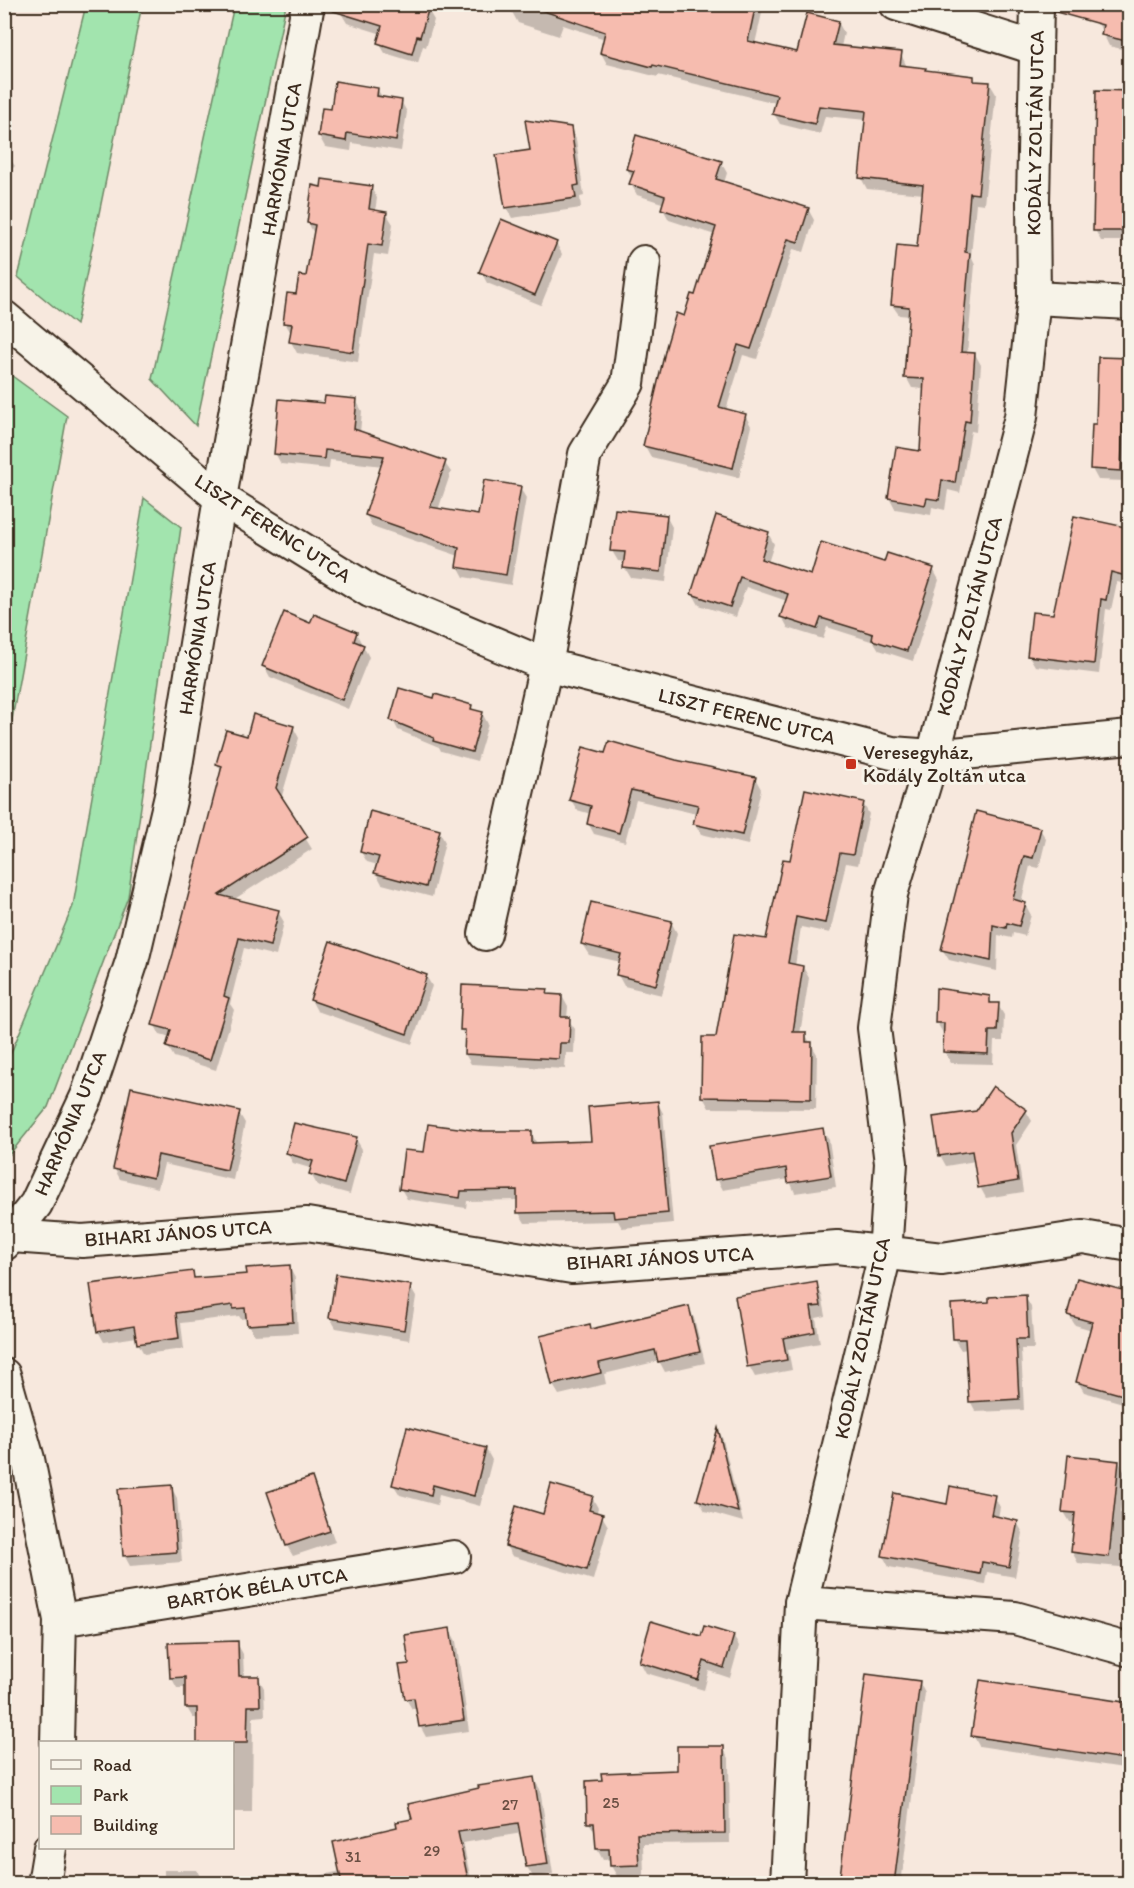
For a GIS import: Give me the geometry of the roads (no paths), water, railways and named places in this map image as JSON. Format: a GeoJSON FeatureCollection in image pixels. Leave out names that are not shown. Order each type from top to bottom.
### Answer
{"type":"FeatureCollection","features":[{"type":"Feature","properties":{"kind":"street","name":"HARMÓNIA UTCA"},"geometry":{"type":"LineString","coordinates":[[8,1240],[36,1204],[87,1096],[132,961],[171,796],[220,498],[308,4]]}},
{"type":"Feature","properties":{"kind":"street"},"geometry":{"type":"LineString","coordinates":[[896,4],[1035,48]]}},
{"type":"Feature","properties":{"kind":"street","name":"KODÁLY ZOLTÁN UTCA"},"geometry":{"type":"LineString","coordinates":[[787,1884],[801,1603],[885,1254],[891,1163],[874,1028],[891,894],[933,756],[1021,417],[1034,298],[1033,201],[1037,4]]}},
{"type":"Feature","properties":{"kind":"street"},"geometry":{"type":"LineString","coordinates":[[485,934],[546,665],[585,454],[628,383],[644,262]]}},
{"type":"Feature","properties":{"kind":"street"},"geometry":{"type":"LineString","coordinates":[[1034,298],[1130,303]]}},
{"type":"Feature","properties":{"kind":"street","name":"LISZT FERENC UTCA"},"geometry":{"type":"LineString","coordinates":[[4,317],[220,498],[369,591],[546,665],[892,753],[933,756],[1130,737]]}},
{"type":"Feature","properties":{"kind":"street","name":"BIHARI JÁNOS UTCA"},"geometry":{"type":"LineString","coordinates":[[8,1240],[82,1241],[307,1224],[572,1267],[837,1247],[885,1254],[942,1258],[1083,1237],[1130,1245]]}},
{"type":"Feature","properties":{"kind":"street"},"geometry":{"type":"LineString","coordinates":[[4,1375],[28,1459],[60,1620],[57,1741]]}},
{"type":"Feature","properties":{"kind":"street","name":"BARTÓK BÉLA UTCA"},"geometry":{"type":"LineString","coordinates":[[60,1620],[454,1557]]}},
{"type":"Feature","properties":{"kind":"street"},"geometry":{"type":"LineString","coordinates":[[801,1603],[1015,1618],[1130,1650]]}},
{"type":"Feature","properties":{"kind":"street"},"geometry":{"type":"LineString","coordinates":[[44,1884],[50,1849]]}},
{"type":"Feature","properties":{"kind":"place","name":"Veresegyház, Kodály Zoltán utca"},"geometry":{"type":"Point","coordinates":[851,764]}}]}
